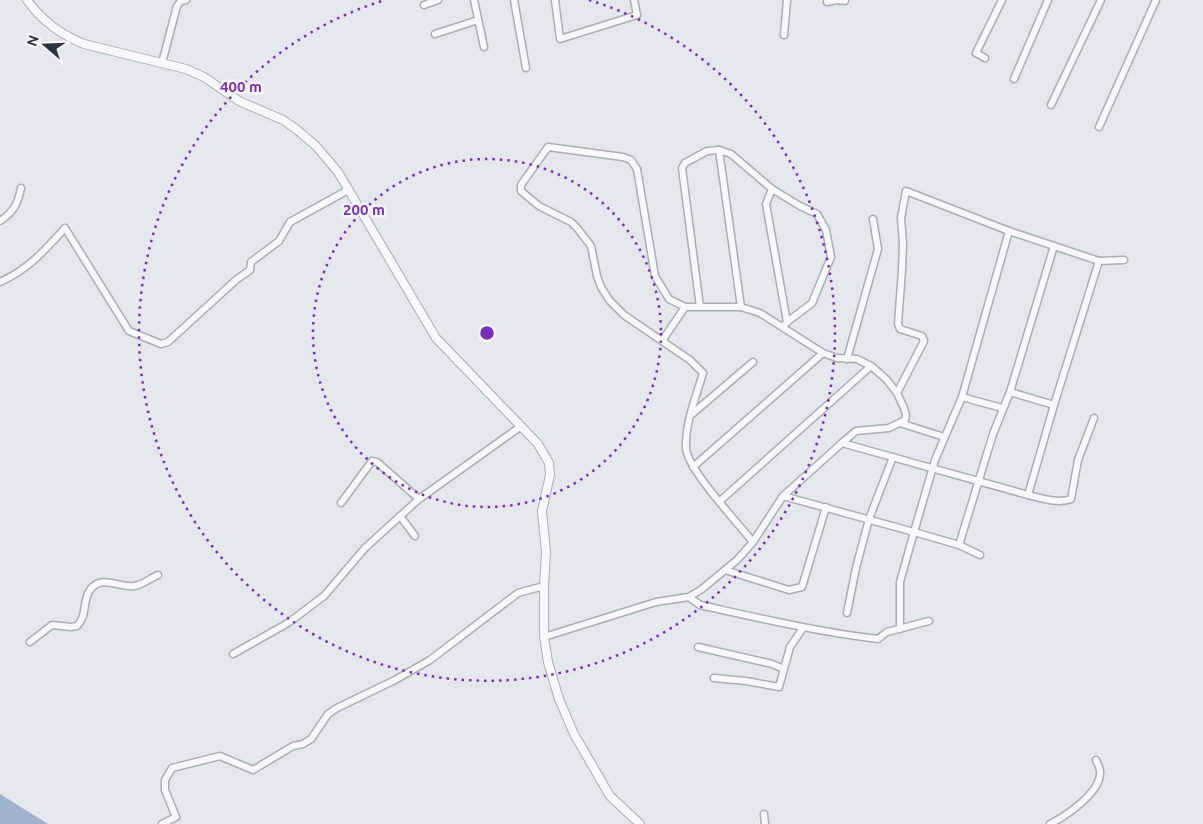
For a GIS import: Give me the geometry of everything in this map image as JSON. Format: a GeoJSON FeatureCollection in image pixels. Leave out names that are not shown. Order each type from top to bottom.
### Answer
{"type":"FeatureCollection","features":[{"type":"Feature","properties":{"kind":"street"},"geometry":{"type":"LineString","coordinates":[[27,0],[35,11],[71,39],[84,44],[177,66],[204,77],[239,101],[284,120],[325,155],[348,190],[436,338],[538,444],[549,463],[550,474],[542,511],[546,552],[544,637],[548,662],[556,690],[574,734],[610,796],[640,824]]}},
{"type":"Feature","properties":{"kind":"street"},"geometry":{"type":"LineString","coordinates":[[162,63],[177,6],[181,1],[186,0]]}},
{"type":"Feature","properties":{"kind":"street"},"geometry":{"type":"LineString","coordinates":[[424,5],[438,0]]}},
{"type":"Feature","properties":{"kind":"street"},"geometry":{"type":"LineString","coordinates":[[474,0],[484,47]]}},
{"type":"Feature","properties":{"kind":"street"},"geometry":{"type":"LineString","coordinates":[[514,0],[526,68]]}},
{"type":"Feature","properties":{"kind":"street"},"geometry":{"type":"LineString","coordinates":[[555,0],[560,39],[637,15],[634,0]]}},
{"type":"Feature","properties":{"kind":"street"},"geometry":{"type":"LineString","coordinates":[[784,35],[787,0]]}},
{"type":"Feature","properties":{"kind":"street"},"geometry":{"type":"LineString","coordinates":[[826,10],[827,1],[837,0],[845,2]]}},
{"type":"Feature","properties":{"kind":"street"},"geometry":{"type":"LineString","coordinates":[[986,58],[976,53],[1002,0]]}},
{"type":"Feature","properties":{"kind":"street"},"geometry":{"type":"LineString","coordinates":[[1014,79],[1048,0]]}},
{"type":"Feature","properties":{"kind":"street"},"geometry":{"type":"LineString","coordinates":[[1051,105],[1100,0]]}},
{"type":"Feature","properties":{"kind":"street"},"geometry":{"type":"LineString","coordinates":[[1099,127],[1156,0]]}},
{"type":"Feature","properties":{"kind":"street"},"geometry":{"type":"LineString","coordinates":[[435,34],[478,20]]}},
{"type":"Feature","properties":{"kind":"street"},"geometry":{"type":"LineString","coordinates":[[544,637],[656,602],[689,598],[702,590],[737,560],[753,542],[783,496],[856,431],[889,428],[904,420],[906,415],[896,393],[886,379],[871,366],[857,359],[847,359],[823,353],[785,325],[760,313],[741,308],[684,307],[669,299],[655,276],[637,169],[631,160],[623,157],[548,147],[521,185],[521,190],[540,206],[571,222],[578,228],[591,246],[597,276],[601,287],[610,301],[624,315],[690,360],[703,373],[687,436],[686,450],[693,467],[753,542]]}},
{"type":"Feature","properties":{"kind":"street"},"geometry":{"type":"LineString","coordinates":[[720,150],[741,308]]}},
{"type":"Feature","properties":{"kind":"street"},"geometry":{"type":"LineString","coordinates":[[700,307],[682,168],[685,163],[707,151],[720,150],[731,154],[772,189],[817,214],[826,230],[831,257],[812,303],[785,325]]}},
{"type":"Feature","properties":{"kind":"street"},"geometry":{"type":"LineString","coordinates":[[0,221],[9,215],[17,204],[21,188]]}},
{"type":"Feature","properties":{"kind":"street"},"geometry":{"type":"LineString","coordinates":[[772,189],[766,204],[785,325]]}},
{"type":"Feature","properties":{"kind":"street"},"geometry":{"type":"LineString","coordinates":[[0,282],[34,262],[65,228],[129,331],[162,344],[168,342],[250,270],[251,262],[279,241],[290,222],[348,190]]}},
{"type":"Feature","properties":{"kind":"street"},"geometry":{"type":"LineString","coordinates":[[896,393],[924,341],[922,336],[900,329],[898,324],[903,244],[901,218],[906,191],[1009,231],[1099,261],[1124,260]]}},
{"type":"Feature","properties":{"kind":"street"},"geometry":{"type":"LineString","coordinates":[[847,359],[878,249],[873,219]]}},
{"type":"Feature","properties":{"kind":"street"},"geometry":{"type":"LineString","coordinates":[[900,629],[900,582],[933,469],[944,437],[962,397],[1009,231]]}},
{"type":"Feature","properties":{"kind":"street"},"geometry":{"type":"LineString","coordinates":[[960,545],[1002,408],[1010,392],[1054,246]]}},
{"type":"Feature","properties":{"kind":"street"},"geometry":{"type":"LineString","coordinates":[[1028,495],[1099,261]]}},
{"type":"Feature","properties":{"kind":"street"},"geometry":{"type":"LineString","coordinates":[[662,342],[684,307]]}},
{"type":"Feature","properties":{"kind":"street"},"geometry":{"type":"LineString","coordinates":[[693,467],[823,353]]}},
{"type":"Feature","properties":{"kind":"street"},"geometry":{"type":"LineString","coordinates":[[692,414],[753,362]]}},
{"type":"Feature","properties":{"kind":"street"},"geometry":{"type":"LineString","coordinates":[[720,501],[871,366]]}},
{"type":"Feature","properties":{"kind":"street"},"geometry":{"type":"LineString","coordinates":[[1010,392],[1054,405]]}},
{"type":"Feature","properties":{"kind":"street"},"geometry":{"type":"LineString","coordinates":[[962,397],[1002,408]]}},
{"type":"Feature","properties":{"kind":"street"},"geometry":{"type":"LineString","coordinates":[[842,443],[1028,495],[1066,501],[1071,499],[1078,460],[1094,418]]}},
{"type":"Feature","properties":{"kind":"street"},"geometry":{"type":"LineString","coordinates":[[900,423],[944,437]]}},
{"type":"Feature","properties":{"kind":"street"},"geometry":{"type":"LineString","coordinates":[[233,654],[280,628],[324,596],[365,548],[419,499],[520,427]]}},
{"type":"Feature","properties":{"kind":"street"},"geometry":{"type":"LineString","coordinates":[[847,613],[856,568],[869,520],[893,457]]}},
{"type":"Feature","properties":{"kind":"street"},"geometry":{"type":"LineString","coordinates":[[341,503],[372,461],[378,462],[419,499]]}},
{"type":"Feature","properties":{"kind":"street"},"geometry":{"type":"LineString","coordinates":[[783,496],[960,545],[980,555]]}},
{"type":"Feature","properties":{"kind":"street"},"geometry":{"type":"LineString","coordinates":[[725,570],[789,590],[802,587],[826,507]]}},
{"type":"Feature","properties":{"kind":"street"},"geometry":{"type":"LineString","coordinates":[[400,516],[415,536]]}},
{"type":"Feature","properties":{"kind":"street"},"geometry":{"type":"LineString","coordinates":[[30,642],[52,625],[71,628],[77,626],[83,618],[87,593],[96,583],[104,582],[124,586],[138,586],[158,575]]}},
{"type":"Feature","properties":{"kind":"street"},"geometry":{"type":"LineString","coordinates":[[162,824],[176,817],[165,790],[165,780],[172,768],[220,756],[253,770],[293,746],[303,744],[311,739],[328,714],[337,708],[395,680],[430,660],[518,592],[544,586]]}},
{"type":"Feature","properties":{"kind":"street"},"geometry":{"type":"LineString","coordinates":[[689,598],[700,605],[803,628],[878,639],[887,632],[929,621]]}},
{"type":"Feature","properties":{"kind":"street"},"geometry":{"type":"LineString","coordinates":[[714,678],[779,687],[790,647],[803,628]]}},
{"type":"Feature","properties":{"kind":"street"},"geometry":{"type":"LineString","coordinates":[[698,647],[772,664],[784,669]]}},
{"type":"Feature","properties":{"kind":"street"},"geometry":{"type":"LineString","coordinates":[[1050,824],[1078,807],[1096,786],[1100,772],[1096,760]]}},
{"type":"Feature","properties":{"kind":"street"},"geometry":{"type":"LineString","coordinates":[[764,814],[765,824]]}},
{"type":"Feature","properties":{"kind":"water"},"geometry":{"type":"Polygon","coordinates":[[[0,794],[48,824],[0,824],[0,794]]]}}]}
